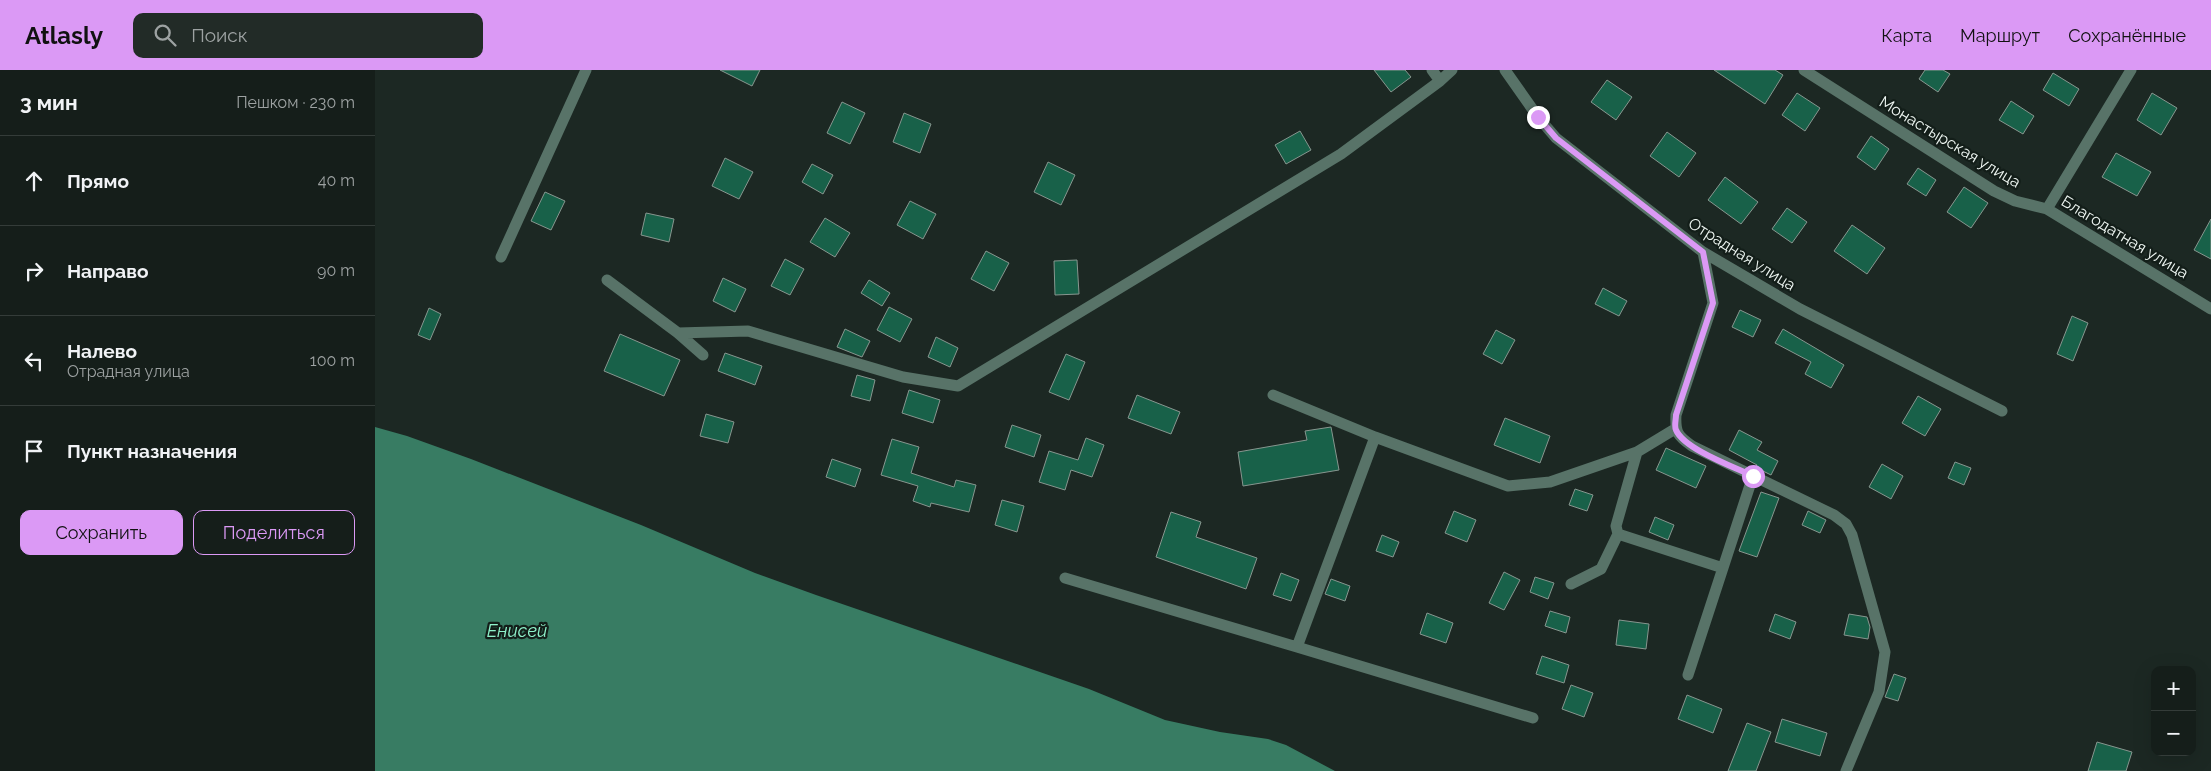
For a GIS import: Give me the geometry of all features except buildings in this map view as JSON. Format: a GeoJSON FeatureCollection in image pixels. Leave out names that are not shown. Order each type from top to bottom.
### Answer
{"type":"FeatureCollection","features":[{"type":"Feature","properties":{"kind":"street"},"geometry":{"type":"LineString","coordinates":[[501,256],[586,70]]}},
{"type":"Feature","properties":{"kind":"street"},"geometry":{"type":"LineString","coordinates":[[1432,70],[1440,81]]}},
{"type":"Feature","properties":{"kind":"street"},"geometry":{"type":"LineString","coordinates":[[678,332],[748,332],[903,377],[957,386],[1341,154],[1440,81],[1452,70]]}},
{"type":"Feature","properties":{"kind":"street","name":"Отрадная улица"},"geometry":{"type":"LineString","coordinates":[[1505,70],[1538,117],[1556,138],[1703,252],[1800,309],[2002,411]]}},
{"type":"Feature","properties":{"kind":"street","name":"Монастырская улица"},"geometry":{"type":"LineString","coordinates":[[1804,70],[1994,191],[2015,201],[2047,209]]}},
{"type":"Feature","properties":{"kind":"street"},"geometry":{"type":"LineString","coordinates":[[2047,209],[2131,70]]}},
{"type":"Feature","properties":{"kind":"street","name":"Благодатная улица"},"geometry":{"type":"LineString","coordinates":[[2047,209],[2211,309]]}},
{"type":"Feature","properties":{"kind":"street"},"geometry":{"type":"LineString","coordinates":[[1703,252],[1713,303],[1676,415],[1675,429],[1682,440],[1692,446],[1834,515],[1846,524],[1852,535],[1885,652],[1879,692],[1846,771]]}},
{"type":"Feature","properties":{"kind":"street"},"geometry":{"type":"LineString","coordinates":[[607,280],[678,332],[703,355]]}},
{"type":"Feature","properties":{"kind":"street"},"geometry":{"type":"LineString","coordinates":[[1273,395],[1375,437],[1508,486],[1550,482],[1637,452],[1675,429]]}},
{"type":"Feature","properties":{"kind":"street"},"geometry":{"type":"LineString","coordinates":[[1297,647],[1375,437]]}},
{"type":"Feature","properties":{"kind":"street"},"geometry":{"type":"LineString","coordinates":[[1571,584],[1601,569],[1618,534],[1616,526],[1637,452]]}},
{"type":"Feature","properties":{"kind":"street"},"geometry":{"type":"LineString","coordinates":[[1688,675],[1753,476]]}},
{"type":"Feature","properties":{"kind":"street"},"geometry":{"type":"LineString","coordinates":[[1618,534],[1723,568]]}},
{"type":"Feature","properties":{"kind":"street"},"geometry":{"type":"LineString","coordinates":[[1065,578],[1533,718]]}},
{"type":"Feature","properties":{"kind":"water","name":"Енисей"},"geometry":{"type":"Polygon","coordinates":[[[375,427],[407,436],[471,459],[641,525],[755,573],[816,595],[1089,689],[1165,720],[1220,732],[1268,739],[1286,745],[1335,771],[375,771],[375,427]]]}},
{"type":"Feature","properties":{"kind":"route"},"geometry":{"type":"LineString","coordinates":[[1538,117],[1556,138],[1703,252],[1713,303],[1676,415],[1675,429],[1682,440],[1753,476]]}}]}
